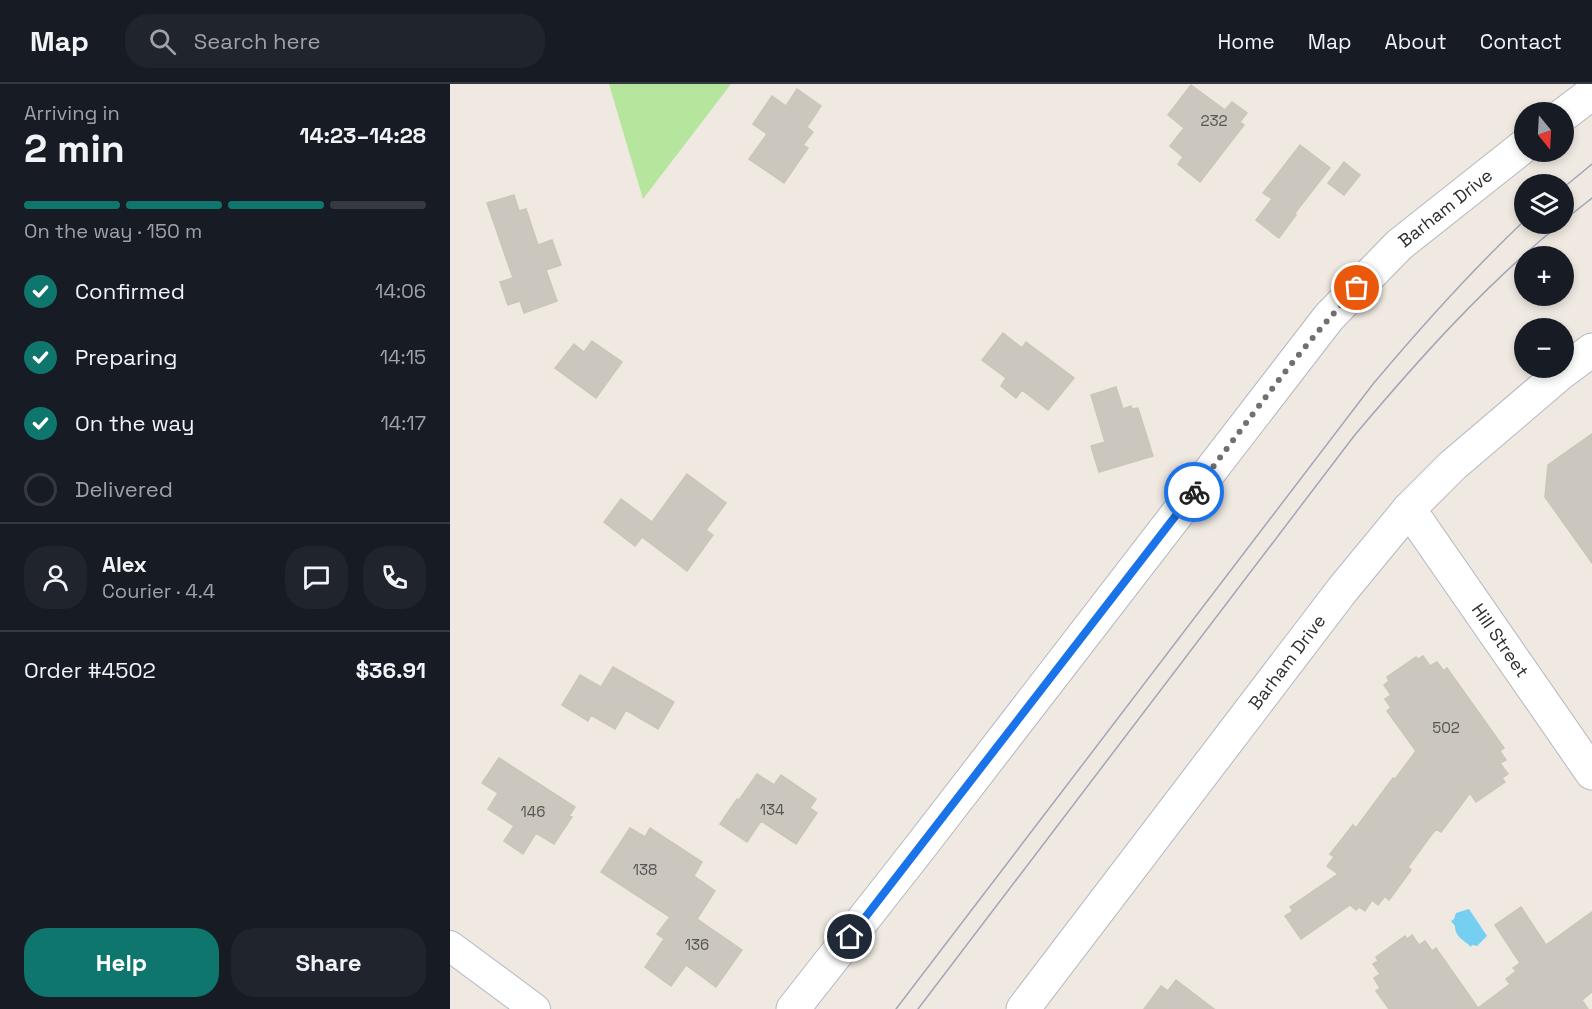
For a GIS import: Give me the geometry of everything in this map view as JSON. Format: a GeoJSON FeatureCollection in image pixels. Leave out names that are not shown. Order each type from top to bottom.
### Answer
{"type":"FeatureCollection","features":[{"type":"Feature","properties":{"kind":"street"},"geometry":{"type":"LineString","coordinates":[[1574,107],[1592,93]]}},
{"type":"Feature","properties":{"kind":"street","name":"Barham Drive"},"geometry":{"type":"LineString","coordinates":[[794,1009],[1329,317],[1399,245],[1514,154]]}},
{"type":"Feature","properties":{"kind":"street","name":"Barham Drive"},"geometry":{"type":"LineString","coordinates":[[1023,1009],[1336,598],[1409,509],[1452,466],[1561,373],[1592,350]]}},
{"type":"Feature","properties":{"kind":"street","name":"Hill Street"},"geometry":{"type":"LineString","coordinates":[[1409,509],[1592,773]]}},
{"type":"Feature","properties":{"kind":"street"},"geometry":{"type":"LineString","coordinates":[[450,946],[535,1009]]}},
{"type":"Feature","properties":{"kind":"green space"},"geometry":{"type":"Polygon","coordinates":[[[609,84],[731,84],[643,199],[609,84]]]}},
{"type":"Feature","properties":{"kind":"water"},"geometry":{"type":"Polygon","coordinates":[[[1469,909],[1487,936],[1477,946],[1472,945],[1471,947],[1458,936],[1451,921],[1456,913],[1469,909]]]}},
{"type":"Feature","properties":{"kind":"building"},"geometry":{"type":"Polygon","coordinates":[[[1191,85],[1225,110],[1232,102],[1247,113],[1240,122],[1244,125],[1200,182],[1178,164],[1183,157],[1170,146],[1184,128],[1168,115],[1191,85]]]}},
{"type":"Feature","properties":{"kind":"building"},"geometry":{"type":"Polygon","coordinates":[[[797,89],[821,106],[807,127],[813,132],[803,145],[808,148],[784,183],[749,159],[767,134],[753,124],[772,96],[786,106],[797,89]]]}},
{"type":"Feature","properties":{"kind":"building"},"geometry":{"type":"Polygon","coordinates":[[[1300,145],[1330,168],[1279,238],[1256,220],[1272,199],[1263,193],[1300,145]]]}},
{"type":"Feature","properties":{"kind":"building"},"geometry":{"type":"Polygon","coordinates":[[[1344,162],[1360,175],[1344,195],[1328,183],[1344,162]]]}},
{"type":"Feature","properties":{"kind":"building"},"geometry":{"type":"Polygon","coordinates":[[[514,195],[519,211],[526,209],[538,245],[552,240],[561,265],[546,270],[557,301],[524,313],[520,301],[508,305],[500,282],[513,278],[487,203],[514,195]]]}},
{"type":"Feature","properties":{"kind":"building"},"geometry":{"type":"Polygon","coordinates":[[[1003,333],[1022,348],[1026,342],[1074,378],[1048,410],[1022,390],[1016,398],[1001,386],[1006,378],[982,360],[1003,333]]]}},
{"type":"Feature","properties":{"kind":"building"},"geometry":{"type":"Polygon","coordinates":[[[592,341],[622,362],[596,398],[555,368],[574,344],[584,352],[592,341]]]}},
{"type":"Feature","properties":{"kind":"building"},"geometry":{"type":"Polygon","coordinates":[[[1116,387],[1123,409],[1131,406],[1132,409],[1138,408],[1153,456],[1099,472],[1091,446],[1105,442],[1091,395],[1116,387]]]}},
{"type":"Feature","properties":{"kind":"building"},"geometry":{"type":"Polygon","coordinates":[[[1592,434],[1592,563],[1545,497],[1548,465],[1592,434]]]}},
{"type":"Feature","properties":{"kind":"building"},"geometry":{"type":"Polygon","coordinates":[[[687,474],[726,503],[706,530],[713,535],[687,571],[642,537],[635,546],[604,522],[621,499],[652,522],[687,474]]]}},
{"type":"Feature","properties":{"kind":"building"},"geometry":{"type":"Polygon","coordinates":[[[1423,656],[1430,666],[1437,662],[1444,671],[1447,668],[1504,748],[1500,751],[1506,760],[1500,763],[1508,774],[1502,778],[1505,782],[1476,802],[1470,793],[1441,832],[1436,829],[1429,838],[1408,867],[1411,870],[1389,900],[1385,896],[1378,905],[1372,900],[1365,911],[1359,907],[1356,910],[1350,905],[1301,939],[1285,916],[1293,911],[1290,907],[1338,874],[1327,866],[1334,857],[1330,854],[1353,825],[1356,828],[1416,751],[1387,711],[1391,708],[1385,699],[1391,695],[1384,685],[1389,681],[1387,677],[1416,657],[1418,659],[1423,656]]]}},
{"type":"Feature","properties":{"kind":"building"},"geometry":{"type":"Polygon","coordinates":[[[613,667],[674,702],[658,729],[626,710],[615,729],[591,715],[588,721],[562,705],[580,675],[601,687],[613,667]]]}},
{"type":"Feature","properties":{"kind":"building"},"geometry":{"type":"Polygon","coordinates":[[[499,758],[575,807],[569,816],[572,817],[554,844],[536,833],[523,854],[504,841],[514,826],[488,809],[498,793],[482,783],[499,758]]]}},
{"type":"Feature","properties":{"kind":"building"},"geometry":{"type":"Polygon","coordinates":[[[757,774],[774,785],[781,775],[816,799],[810,808],[817,813],[796,844],[761,821],[747,842],[720,824],[757,774]]]}},
{"type":"Feature","properties":{"kind":"building"},"geometry":{"type":"Polygon","coordinates":[[[630,828],[645,837],[650,828],[702,862],[694,876],[715,891],[697,919],[742,950],[716,987],[686,965],[671,986],[645,967],[664,939],[657,934],[670,917],[601,872],[630,828]]]}},
{"type":"Feature","properties":{"kind":"building"},"geometry":{"type":"Polygon","coordinates":[[[1521,907],[1546,945],[1592,912],[1592,992],[1582,1000],[1588,1009],[1389,1009],[1376,991],[1380,988],[1374,978],[1380,974],[1373,964],[1378,961],[1376,957],[1405,936],[1407,939],[1412,935],[1419,945],[1425,941],[1432,951],[1436,948],[1478,1008],[1510,984],[1506,979],[1516,971],[1513,968],[1520,963],[1495,925],[1521,907]]]}},
{"type":"Feature","properties":{"kind":"building"},"geometry":{"type":"Polygon","coordinates":[[[1176,980],[1214,1009],[1144,1009],[1161,986],[1168,991],[1176,980]]]}},
{"type":"Feature","properties":{"kind":"tram line"},"geometry":{"type":"LineString","coordinates":[[1574,179],[1592,164]]}},
{"type":"Feature","properties":{"kind":"tram line"},"geometry":{"type":"LineString","coordinates":[[1574,212],[1592,198]]}},
{"type":"Feature","properties":{"kind":"tram line"},"geometry":{"type":"LineString","coordinates":[[896,1009],[1373,384],[1446,300],[1514,231]]}},
{"type":"Feature","properties":{"kind":"tram line"},"geometry":{"type":"LineString","coordinates":[[918,1009],[1354,436],[1452,325],[1504,273],[1548,234]]}},
{"type":"Feature","properties":{"kind":"way so far"},"geometry":{"type":"LineString","coordinates":[[1194,492],[1329,317],[1357,288]]}},
{"type":"Feature","properties":{"kind":"route"},"geometry":{"type":"LineString","coordinates":[[850,937],[1194,492]]}}]}
